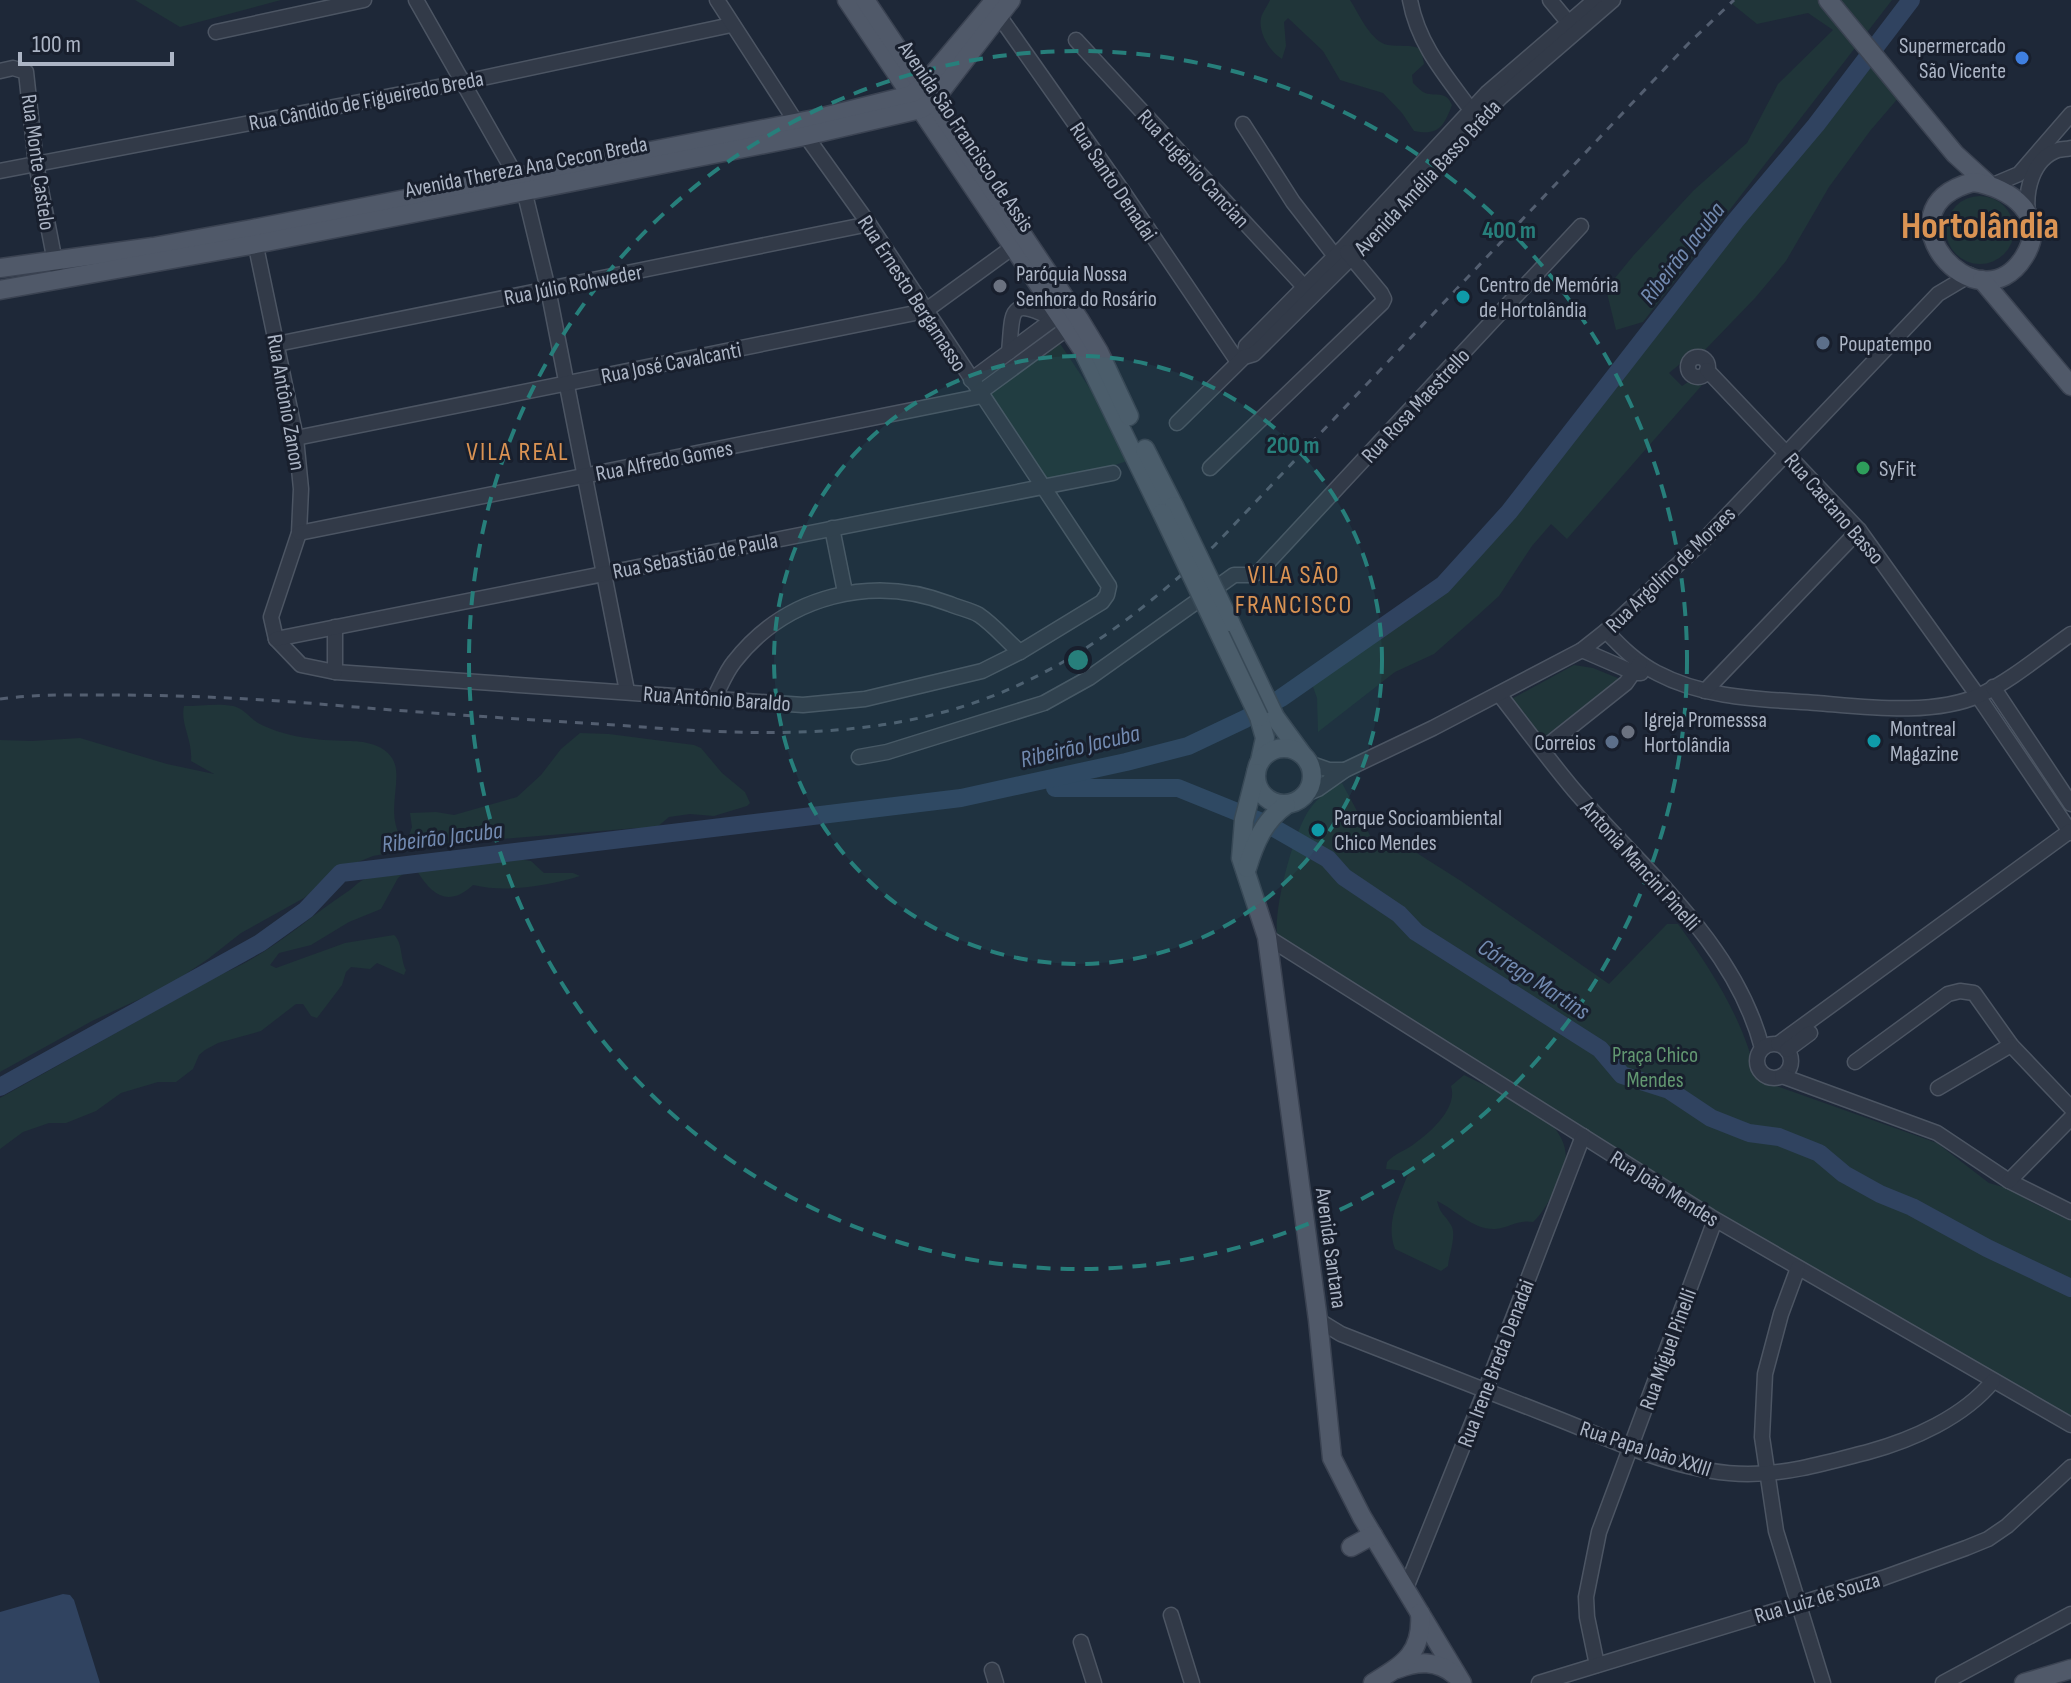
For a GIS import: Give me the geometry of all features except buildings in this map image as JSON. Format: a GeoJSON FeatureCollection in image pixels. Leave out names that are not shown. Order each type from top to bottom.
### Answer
{"type":"FeatureCollection","features":[{"type":"Feature","properties":{"kind":"main road","name":"Avenida São Francisco de Assis"},"geometry":{"type":"LineString","coordinates":[[847,0],[922,97]]}},
{"type":"Feature","properties":{"kind":"main road","name":"Avenida São Francisco de Assis"},"geometry":{"type":"LineString","coordinates":[[865,0],[922,97],[1066,317],[1144,461]]}},
{"type":"Feature","properties":{"kind":"main road"},"geometry":{"type":"LineString","coordinates":[[922,97],[994,5],[1011,0]]}},
{"type":"Feature","properties":{"kind":"main road"},"geometry":{"type":"LineString","coordinates":[[1828,0],[1955,154],[1990,184],[2012,195],[2028,214],[2031,239],[2021,263],[2002,277],[1976,278],[1955,270],[1943,261],[1931,233],[1933,218],[1939,203],[1950,192],[1973,182],[1990,184]]}},
{"type":"Feature","properties":{"kind":"main road","name":"Avenida Thereza Ana Cecon Breda"},"geometry":{"type":"LineString","coordinates":[[0,290],[800,129],[922,97]]}},
{"type":"Feature","properties":{"kind":"main road"},"geometry":{"type":"LineString","coordinates":[[1950,192],[1955,154]]}},
{"type":"Feature","properties":{"kind":"main road","name":"Avenida Thereza Ana Cecon Breda"},"geometry":{"type":"LineString","coordinates":[[0,268],[254,237]]}},
{"type":"Feature","properties":{"kind":"main road"},"geometry":{"type":"LineString","coordinates":[[1976,278],[2071,386]]}},
{"type":"Feature","properties":{"kind":"main road","name":"Avenida Santana"},"geometry":{"type":"LineString","coordinates":[[1144,461],[1266,714],[1306,759]]}},
{"type":"Feature","properties":{"kind":"main road","name":"Avenida Santana"},"geometry":{"type":"LineString","coordinates":[[1266,714],[1265,738],[1245,814],[1241,850],[1267,937],[1332,1458],[1373,1535],[1462,1683]]}},
{"type":"Feature","properties":{"kind":"main road"},"geometry":{"type":"LineString","coordinates":[[1246,871],[1266,824],[1286,805],[1306,794],[1312,779],[1306,759],[1290,748],[1276,749],[1258,767],[1257,784],[1262,794],[1270,801],[1286,805]]}},
{"type":"Feature","properties":{"kind":"main road"},"geometry":{"type":"LineString","coordinates":[[1351,1547],[1373,1535]]}},
{"type":"Feature","properties":{"kind":"main road","name":"Avenida Santana"},"geometry":{"type":"LineString","coordinates":[[1373,1683],[1407,1660],[1419,1641],[1420,1613]]}},
{"type":"Feature","properties":{"kind":"main road","name":"Avenida Santana"},"geometry":{"type":"LineString","coordinates":[[1397,1669],[1422,1662],[1435,1664],[1451,1672],[1462,1683]]}},
{"type":"Feature","properties":{"kind":"main road"},"geometry":{"type":"LineString","coordinates":[[2024,1683],[2071,1669]]}},
{"type":"Feature","properties":{"kind":"street"},"geometry":{"type":"LineString","coordinates":[[216,32],[364,0]]}},
{"type":"Feature","properties":{"kind":"street"},"geometry":{"type":"LineString","coordinates":[[416,0],[520,183],[548,289],[627,691]]}},
{"type":"Feature","properties":{"kind":"street","name":"Rua Ernesto Bergamasso"},"geometry":{"type":"LineString","coordinates":[[717,0],[800,129],[869,224],[1109,586]]}},
{"type":"Feature","properties":{"kind":"street"},"geometry":{"type":"LineString","coordinates":[[1410,0],[1414,24],[1427,48],[1471,110]]}},
{"type":"Feature","properties":{"kind":"street"},"geometry":{"type":"LineString","coordinates":[[1550,0],[1572,27]]}},
{"type":"Feature","properties":{"kind":"street","name":"Avenida Amélia Basso Brêda"},"geometry":{"type":"LineString","coordinates":[[1343,254],[1572,27],[1595,0]]}},
{"type":"Feature","properties":{"kind":"street","name":"Avenida Amélia Basso Brêda"},"geometry":{"type":"LineString","coordinates":[[1177,423],[1241,359],[1254,354],[1471,110],[1572,27],[1613,0]]}},
{"type":"Feature","properties":{"kind":"street","name":"Rua Santo Denadai"},"geometry":{"type":"LineString","coordinates":[[994,5],[1241,359]]}},
{"type":"Feature","properties":{"kind":"street","name":"Rua Cândido de Figueiredo Breda"},"geometry":{"type":"LineString","coordinates":[[0,171],[464,82],[731,25]]}},
{"type":"Feature","properties":{"kind":"street","name":"Rua Eugênio Cancian"},"geometry":{"type":"LineString","coordinates":[[1076,40],[1308,291]]}},
{"type":"Feature","properties":{"kind":"street","name":"Rua Monte Castelo"},"geometry":{"type":"LineString","coordinates":[[0,71],[13,68],[26,72],[36,164],[58,280]]}},
{"type":"Feature","properties":{"kind":"street"},"geometry":{"type":"LineString","coordinates":[[2028,214],[2028,183],[2040,164],[2060,145],[2071,114]]}},
{"type":"Feature","properties":{"kind":"street"},"geometry":{"type":"LineString","coordinates":[[1210,468],[1384,299],[1293,202],[1243,124]]}},
{"type":"Feature","properties":{"kind":"street"},"geometry":{"type":"LineString","coordinates":[[1990,184],[2019,174],[2060,145]]}},
{"type":"Feature","properties":{"kind":"street","name":"Rua Júlio Rohweder"},"geometry":{"type":"LineString","coordinates":[[277,344],[869,224]]}},
{"type":"Feature","properties":{"kind":"street","name":"Rua Rosa Maestrello"},"geometry":{"type":"LineString","coordinates":[[859,757],[887,752],[1044,703],[1113,661],[1234,575],[1259,572],[1581,226]]}},
{"type":"Feature","properties":{"kind":"street","name":"Rua Antônio Zanon"},"geometry":{"type":"LineString","coordinates":[[254,237],[296,438],[301,489],[299,533],[271,617],[276,639]]}},
{"type":"Feature","properties":{"kind":"street","name":"Rua José Cavalcanti"},"geometry":{"type":"LineString","coordinates":[[296,438],[925,311],[1019,242]]}},
{"type":"Feature","properties":{"kind":"street"},"geometry":{"type":"LineString","coordinates":[[1935,248],[1943,270],[1940,292]]}},
{"type":"Feature","properties":{"kind":"street","name":"Rua Argolino de Moraes"},"geometry":{"type":"LineString","coordinates":[[1306,794],[1345,770],[1582,650],[1700,544],[1940,292],[1976,278]]}},
{"type":"Feature","properties":{"kind":"street"},"geometry":{"type":"LineString","coordinates":[[1009,352],[1010,320],[1017,310],[1032,308],[1066,317]]}},
{"type":"Feature","properties":{"kind":"street"},"geometry":{"type":"LineString","coordinates":[[978,390],[1009,352],[1066,317]]}},
{"type":"Feature","properties":{"kind":"street"},"geometry":{"type":"LineString","coordinates":[[978,390],[1066,317]]}},
{"type":"Feature","properties":{"kind":"street","name":"Rua Caetano Basso"},"geometry":{"type":"LineString","coordinates":[[1707,370],[1859,530],[1978,696],[2071,835]]}},
{"type":"Feature","properties":{"kind":"street","name":"Rua Alfredo Gomes"},"geometry":{"type":"LineString","coordinates":[[299,533],[978,390]]}},
{"type":"Feature","properties":{"kind":"street","name":"Rua Sebastião de Paula"},"geometry":{"type":"LineString","coordinates":[[276,639],[1113,473]]}},
{"type":"Feature","properties":{"kind":"street"},"geometry":{"type":"LineString","coordinates":[[832,528],[845,592]]}},
{"type":"Feature","properties":{"kind":"street"},"geometry":{"type":"LineString","coordinates":[[1705,691],[1859,530]]}},
{"type":"Feature","properties":{"kind":"street","name":"Rua Antônio Baraldo"},"geometry":{"type":"LineString","coordinates":[[276,639],[301,665],[335,672],[803,705],[865,699],[982,671],[1020,652],[1102,602],[1109,586]]}},
{"type":"Feature","properties":{"kind":"street"},"geometry":{"type":"LineString","coordinates":[[713,700],[733,663],[766,630],[801,609],[845,592],[879,589],[931,597],[978,615],[1020,652]]}},
{"type":"Feature","properties":{"kind":"street"},"geometry":{"type":"LineString","coordinates":[[335,627],[335,672]]}},
{"type":"Feature","properties":{"kind":"street"},"geometry":{"type":"LineString","coordinates":[[1606,631],[1638,668]]}},
{"type":"Feature","properties":{"kind":"street"},"geometry":{"type":"LineString","coordinates":[[1582,650],[1705,691],[1733,697],[1882,708],[1930,707],[1978,696],[2071,634]]}},
{"type":"Feature","properties":{"kind":"street"},"geometry":{"type":"LineString","coordinates":[[1543,749],[1638,668]]}},
{"type":"Feature","properties":{"kind":"street"},"geometry":{"type":"LineString","coordinates":[[1993,687],[2071,804]]}},
{"type":"Feature","properties":{"kind":"street","name":"Antonia Mancini Pinelli"},"geometry":{"type":"LineString","coordinates":[[1499,694],[1573,788],[1703,935],[1737,984],[1755,1023],[1762,1048]]}},
{"type":"Feature","properties":{"kind":"street"},"geometry":{"type":"LineString","coordinates":[[1306,759],[1329,770],[1345,770]]}},
{"type":"Feature","properties":{"kind":"street"},"geometry":{"type":"LineString","coordinates":[[1783,1047],[2071,835]]}},
{"type":"Feature","properties":{"kind":"street","name":"Rua João Mendes"},"geometry":{"type":"LineString","coordinates":[[1267,937],[1715,1220],[2071,1425]]}},
{"type":"Feature","properties":{"kind":"street"},"geometry":{"type":"LineString","coordinates":[[1855,1062],[1948,994],[1960,991],[1974,993],[2011,1045],[2071,1108]]}},
{"type":"Feature","properties":{"kind":"street"},"geometry":{"type":"LineString","coordinates":[[1782,1076],[1790,1065],[1783,1047],[1772,1043],[1762,1048],[1757,1059],[1759,1070],[1769,1077],[1782,1076],[1937,1133],[2009,1181],[2071,1212]]}},
{"type":"Feature","properties":{"kind":"street"},"geometry":{"type":"LineString","coordinates":[[1938,1088],[2011,1045]]}},
{"type":"Feature","properties":{"kind":"street"},"geometry":{"type":"LineString","coordinates":[[2009,1181],[2071,1118]]}},
{"type":"Feature","properties":{"kind":"street","name":"Rua Irene Breda Denadai"},"geometry":{"type":"LineString","coordinates":[[1406,1588],[1583,1136]]}},
{"type":"Feature","properties":{"kind":"street","name":"Rua Miguel Pinelli"},"geometry":{"type":"LineString","coordinates":[[1597,1665],[1587,1617],[1587,1586],[1599,1532],[1715,1220]]}},
{"type":"Feature","properties":{"kind":"street"},"geometry":{"type":"LineString","coordinates":[[1798,1268],[1781,1314],[1765,1374],[1762,1437],[1776,1531],[1823,1683]]}},
{"type":"Feature","properties":{"kind":"street","name":"Rua Papa João XXIII"},"geometry":{"type":"LineString","coordinates":[[1318,1328],[1341,1334],[1631,1448],[1712,1471],[1768,1473],[1812,1466],[1887,1446],[1959,1412],[1993,1381]]}},
{"type":"Feature","properties":{"kind":"street","name":"Rua Luiz de Souza"},"geometry":{"type":"LineString","coordinates":[[1539,1683],[1883,1578],[1988,1539],[2007,1526],[2071,1467]]}},
{"type":"Feature","properties":{"kind":"street"},"geometry":{"type":"LineString","coordinates":[[1943,1683],[2071,1614]]}},
{"type":"Feature","properties":{"kind":"street"},"geometry":{"type":"LineString","coordinates":[[1171,1615],[1192,1683]]}},
{"type":"Feature","properties":{"kind":"street"},"geometry":{"type":"LineString","coordinates":[[1081,1642],[1094,1683]]}},
{"type":"Feature","properties":{"kind":"green space"},"geometry":{"type":"Polygon","coordinates":[[[135,0],[281,0],[180,27],[135,0]]]}},
{"type":"Feature","properties":{"kind":"green space"},"geometry":{"type":"Polygon","coordinates":[[[1270,0],[1350,0],[1376,39],[1388,45],[1421,49],[1424,64],[1412,75],[1413,83],[1427,94],[1443,95],[1449,100],[1452,105],[1443,124],[1435,131],[1414,131],[1383,93],[1340,80],[1323,51],[1288,18],[1284,22],[1286,46],[1282,59],[1269,47],[1261,30],[1261,18],[1270,0]]]}},
{"type":"Feature","properties":{"kind":"green space"},"geometry":{"type":"Polygon","coordinates":[[[1735,0],[1892,0],[1643,322],[1616,330],[1606,289],[1694,190],[1747,143],[1778,84],[1833,30],[1808,13],[1757,24],[1731,3],[1735,0]]]}},
{"type":"Feature","properties":{"kind":"green space"},"geometry":{"type":"Polygon","coordinates":[[[1869,59],[1900,96],[1829,187],[1786,261],[1703,352],[1691,355],[1669,373],[1682,386],[1688,382],[1703,384],[1567,539],[1551,524],[1532,546],[1499,596],[1477,616],[1434,654],[1395,672],[1318,732],[1317,698],[1312,684],[1449,586],[1471,565],[1631,366],[1869,59]]]}},
{"type":"Feature","properties":{"kind":"green space"},"geometry":{"type":"Polygon","coordinates":[[[1980,196],[2004,206],[2014,230],[2004,254],[1980,264],[1956,254],[1946,230],[1956,206],[1980,196]]]}},
{"type":"Feature","properties":{"kind":"green space"},"geometry":{"type":"Polygon","coordinates":[[[1057,339],[1136,458],[1070,480],[1049,482],[986,393],[1057,339]]]}},
{"type":"Feature","properties":{"kind":"green space"},"geometry":{"type":"Polygon","coordinates":[[[1574,665],[1593,668],[1620,679],[1539,741],[1506,702],[1574,665]]]}},
{"type":"Feature","properties":{"kind":"green space"},"geometry":{"type":"Polygon","coordinates":[[[184,706],[233,706],[258,723],[280,732],[313,739],[354,741],[383,749],[395,766],[395,819],[403,841],[408,838],[412,827],[410,813],[454,815],[517,797],[580,733],[694,745],[701,748],[722,773],[745,792],[750,803],[714,816],[690,814],[669,817],[650,833],[637,828],[440,844],[373,856],[343,868],[304,898],[241,933],[168,986],[92,1021],[0,1072],[0,740],[80,738],[167,764],[214,774],[191,761],[184,706]]]}},
{"type":"Feature","properties":{"kind":"green space","name":"Praça Chico Mendes"},"geometry":{"type":"Polygon","coordinates":[[[1342,783],[1379,852],[1401,843],[1609,984],[1667,924],[1678,924],[1726,997],[1744,1037],[1757,1079],[1937,1143],[1989,1183],[2010,1189],[2071,1221],[2071,1423],[1753,1239],[1278,941],[1281,895],[1296,837],[1312,805],[1342,783]]]}},
{"type":"Feature","properties":{"kind":"green space"},"geometry":{"type":"Polygon","coordinates":[[[505,857],[531,861],[544,873],[573,873],[580,876],[527,887],[473,885],[456,896],[448,897],[429,887],[417,871],[407,871],[398,878],[381,909],[349,922],[311,945],[279,953],[270,965],[276,968],[345,943],[394,935],[399,942],[406,970],[404,975],[377,963],[370,969],[351,967],[342,985],[317,1018],[311,1016],[303,1004],[296,1004],[261,1031],[218,1043],[205,1050],[199,1055],[193,1069],[176,1082],[158,1082],[121,1093],[96,1111],[66,1123],[49,1123],[23,1132],[0,1149],[0,1098],[253,958],[361,881],[413,866],[469,863],[505,857]]]}},
{"type":"Feature","properties":{"kind":"green space"},"geometry":{"type":"Polygon","coordinates":[[[1464,1075],[1540,1115],[1555,1129],[1564,1145],[1565,1164],[1552,1196],[1533,1222],[1487,1228],[1472,1223],[1437,1201],[1453,1229],[1448,1266],[1441,1271],[1395,1249],[1392,1220],[1408,1174],[1386,1169],[1390,1159],[1421,1139],[1442,1119],[1451,1103],[1451,1086],[1464,1075]]]}},
{"type":"Feature","properties":{"kind":"water"},"geometry":{"type":"Polygon","coordinates":[[[63,1594],[70,1595],[74,1600],[100,1683],[0,1683],[0,1612],[63,1594]]]}},
{"type":"Feature","properties":{"kind":"waterway","name":"Ribeirão Jacuba"},"geometry":{"type":"LineString","coordinates":[[0,1087],[260,943],[306,910],[341,873],[961,798],[1188,746],[1245,719],[1281,698],[1443,585],[1509,512],[1736,220],[1816,125],[1911,0]]}},
{"type":"Feature","properties":{"kind":"waterway","name":"Córrego Martins"},"geometry":{"type":"LineString","coordinates":[[1055,788],[1178,788],[1267,824],[1328,859],[1344,877],[1399,914],[1416,932],[1600,1049],[1622,1075],[1669,1090],[1711,1118],[1749,1133],[1779,1137],[1819,1153],[1844,1174],[1880,1194],[1912,1207],[1987,1248],[2071,1288]]}},
{"type":"Feature","properties":{"kind":"railway"},"geometry":{"type":"LineString","coordinates":[[0,699],[68,695],[226,698],[763,733],[852,729],[896,723],[982,700],[1047,671],[1106,635],[1214,546],[1688,44],[1734,0]]}},
{"type":"Feature","properties":{"kind":"place","name":"Supermercado São Vicente"},"geometry":{"type":"Point","coordinates":[2022,58]}},
{"type":"Feature","properties":{"kind":"place","name":"Paróquia Nossa Senhora do Rosário"},"geometry":{"type":"Point","coordinates":[1000,286]}},
{"type":"Feature","properties":{"kind":"place","name":"Centro de Memória de Hortolândia"},"geometry":{"type":"Point","coordinates":[1463,297]}},
{"type":"Feature","properties":{"kind":"place","name":"Poupatempo"},"geometry":{"type":"Point","coordinates":[1823,343]}},
{"type":"Feature","properties":{"kind":"place","name":"SyFit"},"geometry":{"type":"Point","coordinates":[1863,468]}},
{"type":"Feature","properties":{"kind":"place","name":"Igreja Promesssa Hortolândia"},"geometry":{"type":"Point","coordinates":[1628,732]}},
{"type":"Feature","properties":{"kind":"place","name":"Montreal Magazine"},"geometry":{"type":"Point","coordinates":[1874,741]}},
{"type":"Feature","properties":{"kind":"place","name":"Correios"},"geometry":{"type":"Point","coordinates":[1612,742]}},
{"type":"Feature","properties":{"kind":"place","name":"Parque Socioambiental Chico Mendes"},"geometry":{"type":"Point","coordinates":[1318,830]}},
{"type":"Feature","properties":{"kind":"district","name":"Hortolândia"},"geometry":{"type":"Point","coordinates":[1980,225]}},
{"type":"Feature","properties":{"kind":"district","name":"VILA REAL"},"geometry":{"type":"Point","coordinates":[518,451]}},
{"type":"Feature","properties":{"kind":"district","name":"VILA SÃO FRANCISCO"},"geometry":{"type":"Point","coordinates":[1294,589]}}]}
